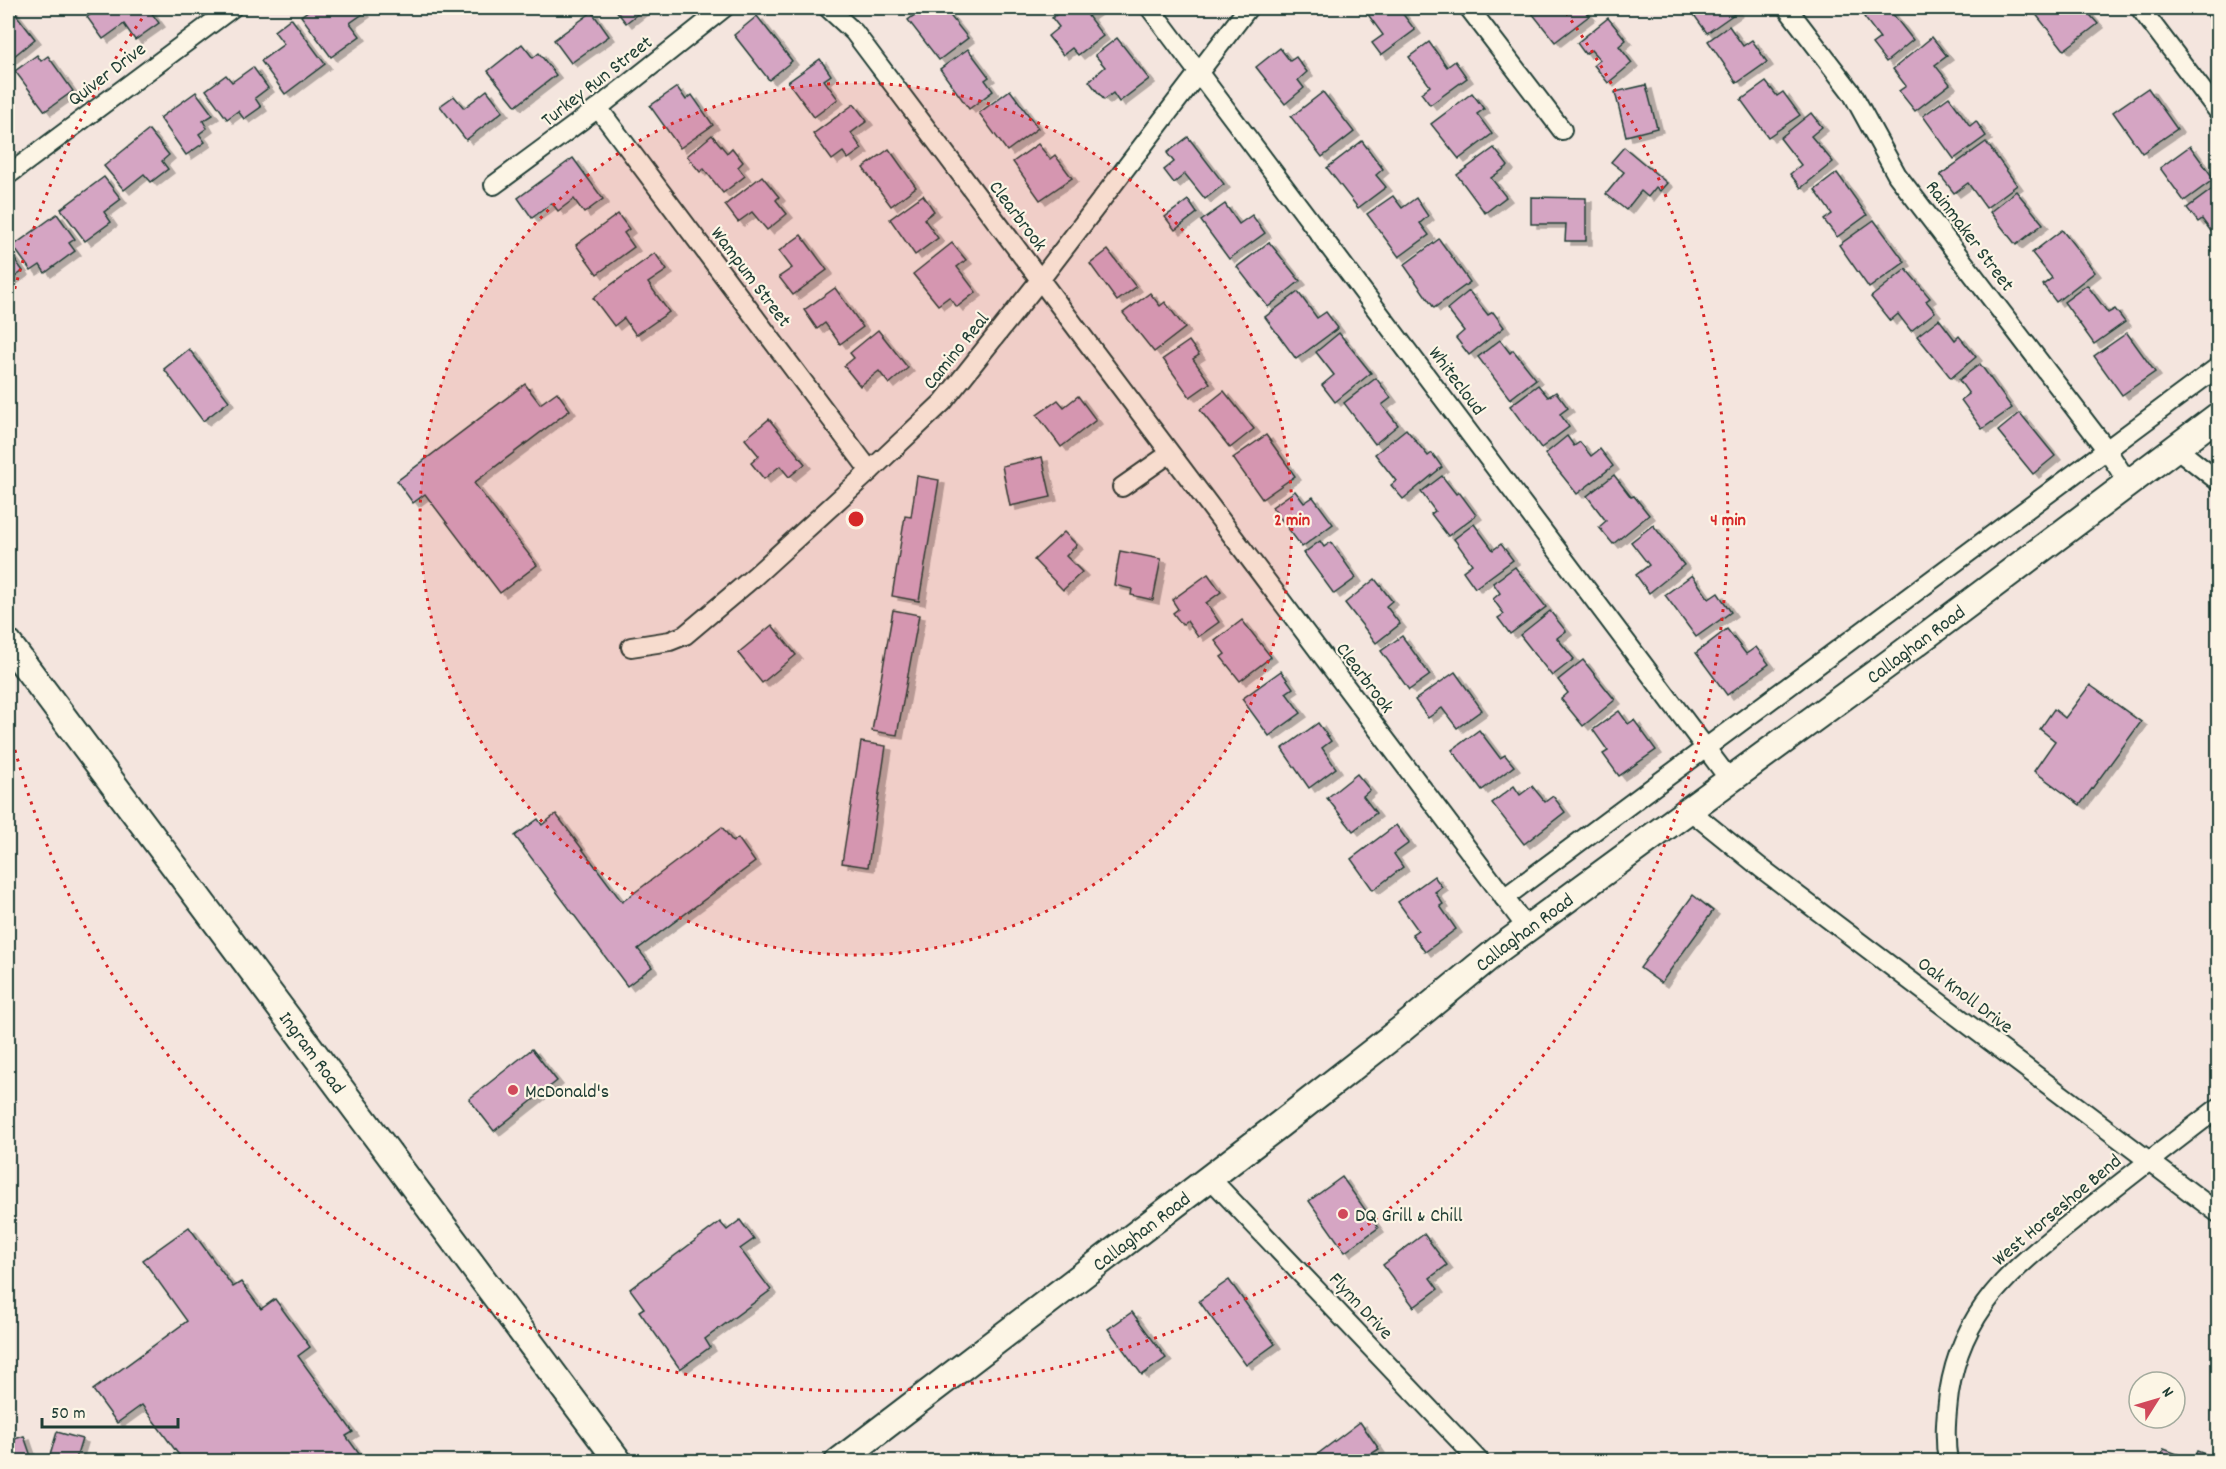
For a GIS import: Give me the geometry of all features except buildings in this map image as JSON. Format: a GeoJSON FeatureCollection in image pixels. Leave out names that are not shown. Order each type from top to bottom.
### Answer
{"type":"FeatureCollection","features":[{"type":"Feature","properties":{"kind":"main road","name":"Callaghan Road"},"geometry":{"type":"LineString","coordinates":[[838,1461],[1394,1036],[1527,928],[2218,416]]}},
{"type":"Feature","properties":{"kind":"main road","name":"Ingram Road"},"geometry":{"type":"LineString","coordinates":[[8,643],[619,1461]]}},
{"type":"Feature","properties":{"kind":"street","name":"Quiver Drive"},"geometry":{"type":"LineString","coordinates":[[11,165],[211,14],[232,8]]}},
{"type":"Feature","properties":{"kind":"street","name":"Turkey Run Street"},"geometry":{"type":"LineString","coordinates":[[494,186],[598,108],[724,8]]}},
{"type":"Feature","properties":{"kind":"street","name":"Clearbrook"},"geometry":{"type":"LineString","coordinates":[[828,8],[854,32],[1527,928]]}},
{"type":"Feature","properties":{"kind":"street","name":"Whitecloud"},"geometry":{"type":"LineString","coordinates":[[1150,8],[1729,779]]}},
{"type":"Feature","properties":{"kind":"street","name":"Camino Real"},"geometry":{"type":"LineString","coordinates":[[631,647],[670,641],[685,635],[754,576],[943,402],[1040,280],[1248,8]]}},
{"type":"Feature","properties":{"kind":"street"},"geometry":{"type":"LineString","coordinates":[[1469,8],[1562,130]]}},
{"type":"Feature","properties":{"kind":"street","name":"Rainmaker Street"},"geometry":{"type":"LineString","coordinates":[[1787,8],[1852,93],[1897,175],[2106,449],[2129,484]]}},
{"type":"Feature","properties":{"kind":"street"},"geometry":{"type":"LineString","coordinates":[[2140,8],[2218,111]]}},
{"type":"Feature","properties":{"kind":"street","name":"Wampum Street"},"geometry":{"type":"LineString","coordinates":[[598,108],[870,471]]}},
{"type":"Feature","properties":{"kind":"street","name":"Callaghan Road"},"geometry":{"type":"LineString","coordinates":[[1504,898],[2218,367]]}},
{"type":"Feature","properties":{"kind":"street"},"geometry":{"type":"LineString","coordinates":[[2175,447],[2218,481]]}},
{"type":"Feature","properties":{"kind":"street"},"geometry":{"type":"LineString","coordinates":[[1122,488],[1169,454]]}},
{"type":"Feature","properties":{"kind":"street","name":"Oak Knoll Drive"},"geometry":{"type":"LineString","coordinates":[[1688,809],[1761,868],[2218,1213]]}},
{"type":"Feature","properties":{"kind":"street","name":"West Horseshoe Bend"},"geometry":{"type":"LineString","coordinates":[[1948,1461],[1944,1428],[1957,1355],[1968,1330],[1990,1296],[2016,1268],[2149,1160],[2218,1108]]}},
{"type":"Feature","properties":{"kind":"street","name":"Flynn Drive"},"geometry":{"type":"LineString","coordinates":[[1210,1178],[1480,1461]]}},
{"type":"Feature","properties":{"kind":"place","name":"McDonald's"},"geometry":{"type":"Point","coordinates":[513,1090]}},
{"type":"Feature","properties":{"kind":"place","name":"DQ Grill & Chill"},"geometry":{"type":"Point","coordinates":[1343,1214]}}]}
